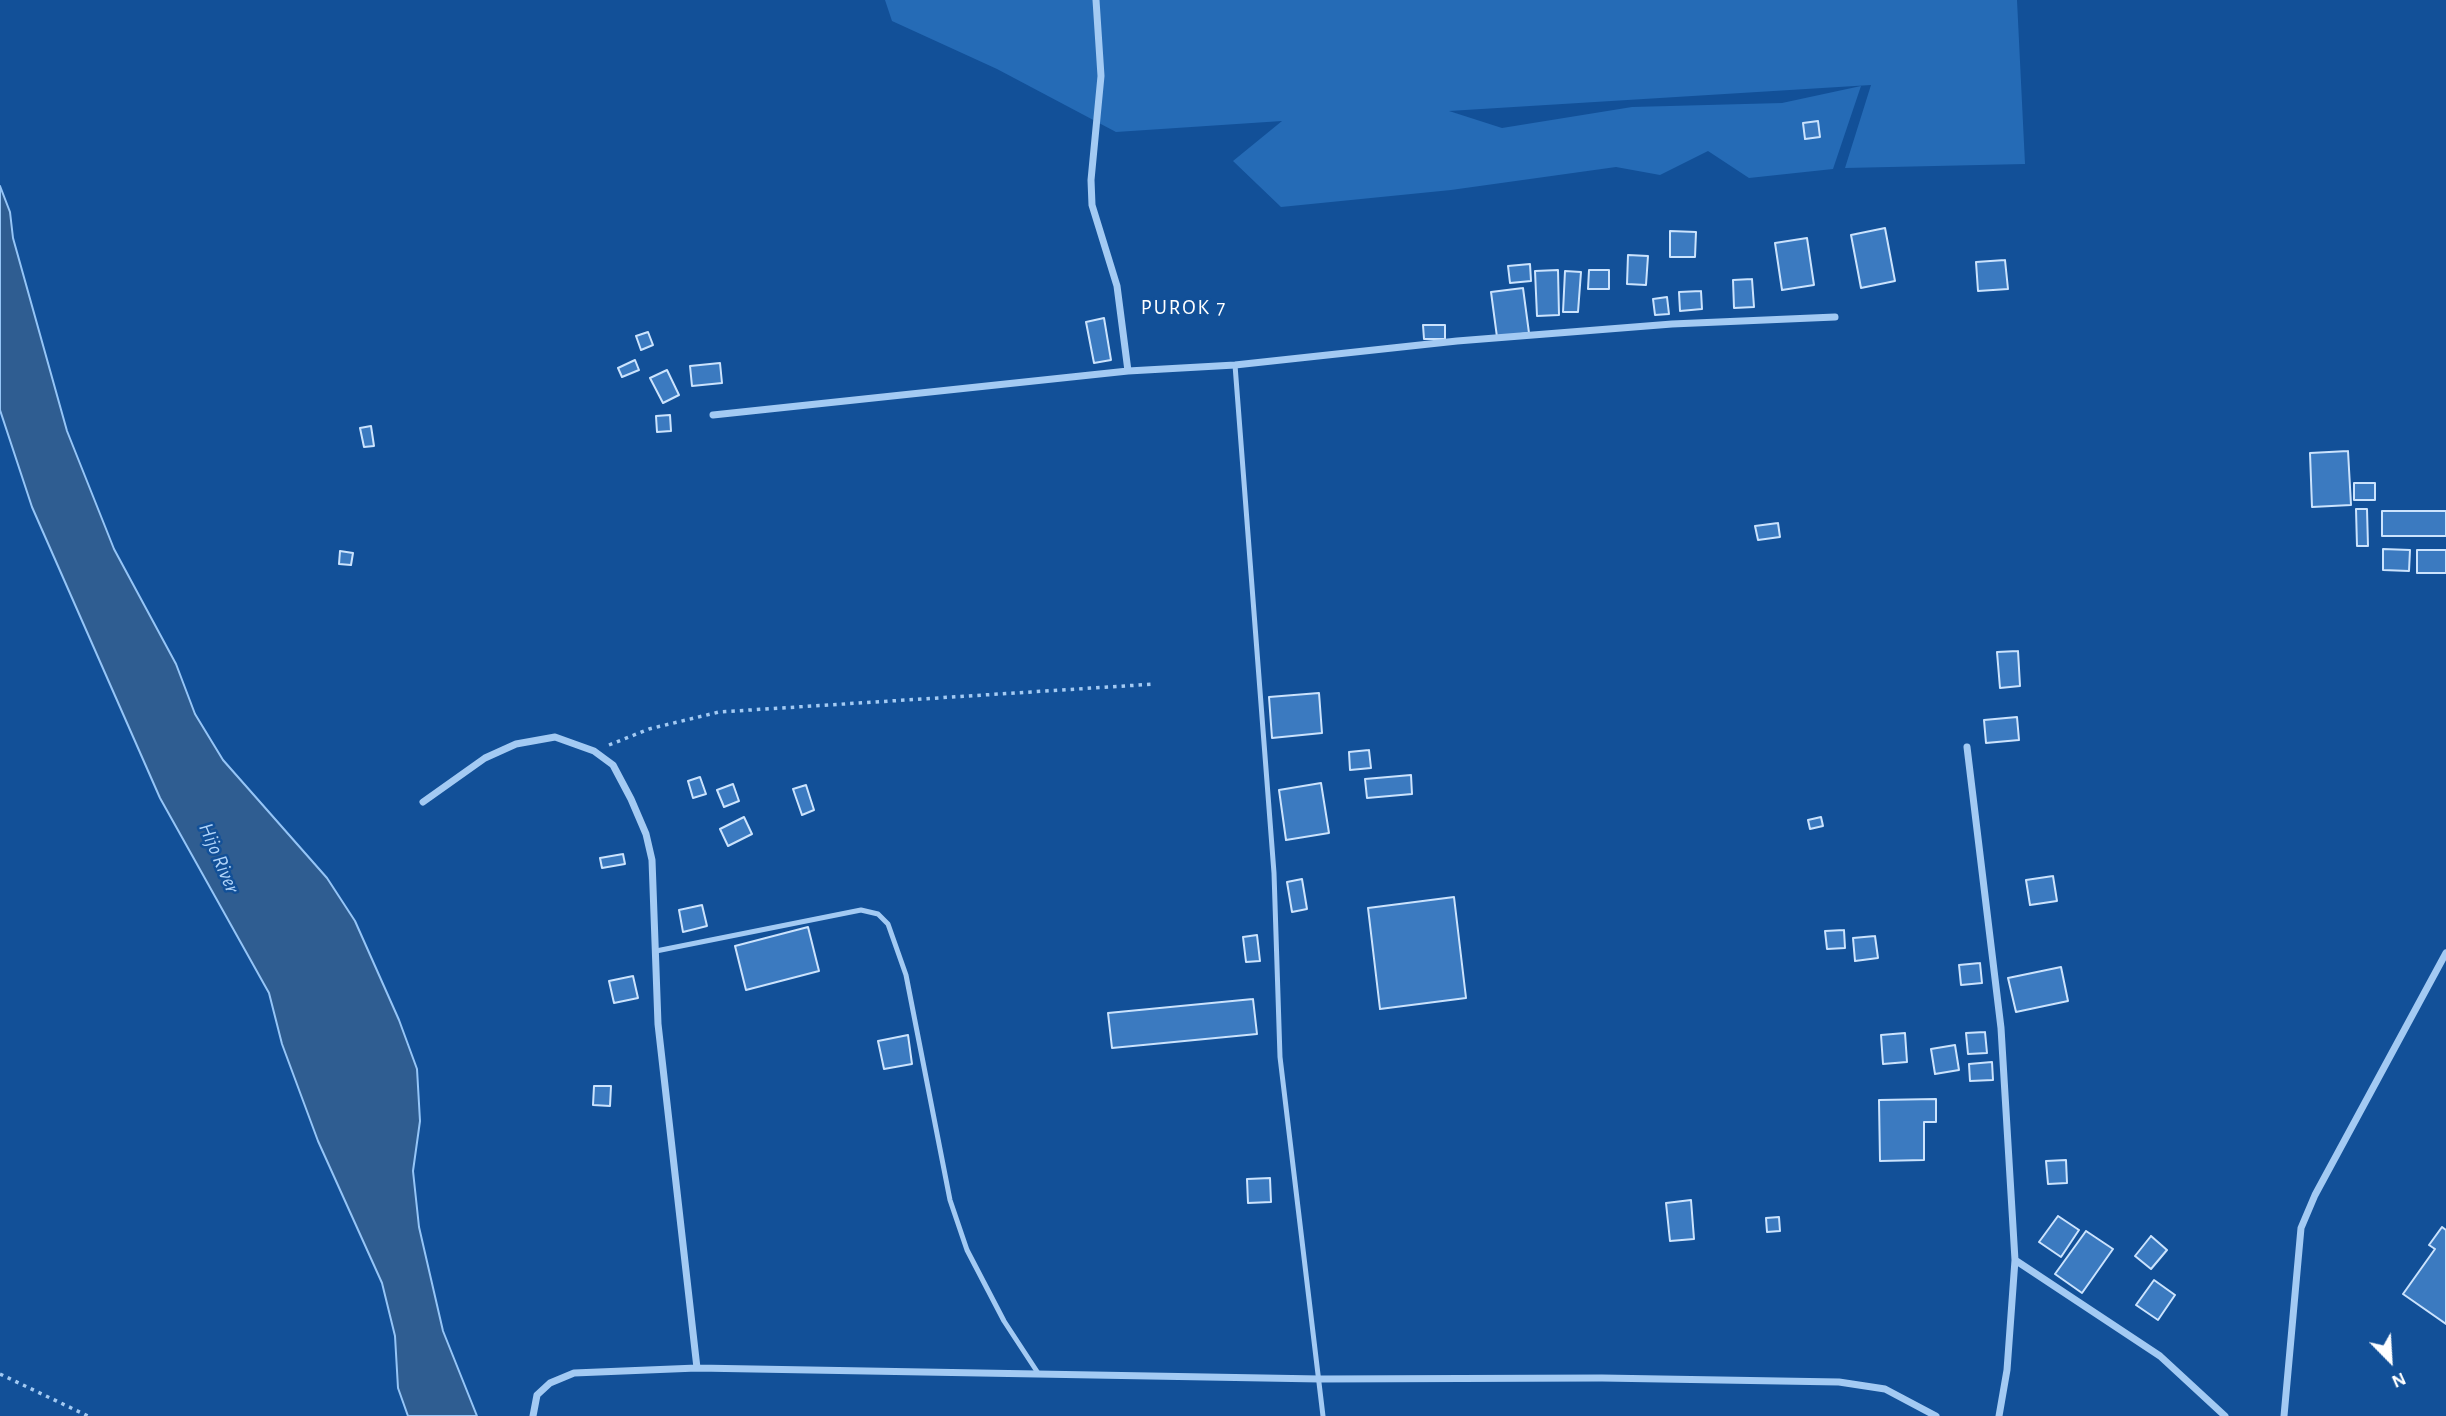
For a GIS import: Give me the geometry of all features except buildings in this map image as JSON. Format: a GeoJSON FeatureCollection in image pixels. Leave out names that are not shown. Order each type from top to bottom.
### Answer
{"type":"FeatureCollection","features":[{"type":"Feature","properties":{"kind":"street"},"geometry":{"type":"LineString","coordinates":[[1096,0],[1101,76],[1091,180],[1092,205],[1117,286],[1128,371]]}},
{"type":"Feature","properties":{"kind":"street"},"geometry":{"type":"LineString","coordinates":[[713,415],[1128,371],[1235,365],[1457,341],[1672,324],[1835,317]]}},
{"type":"Feature","properties":{"kind":"street"},"geometry":{"type":"LineString","coordinates":[[423,802],[485,758],[516,744],[555,737],[594,751],[613,765],[646,834],[652,860],[658,1024],[697,1368]]}},
{"type":"Feature","properties":{"kind":"street"},"geometry":{"type":"LineString","coordinates":[[1967,747],[2001,1028],[2015,1260],[2007,1370],[1998,1416]]}},
{"type":"Feature","properties":{"kind":"street"},"geometry":{"type":"LineString","coordinates":[[2284,1416],[2301,1228],[2315,1195],[2446,953]]}},
{"type":"Feature","properties":{"kind":"street"},"geometry":{"type":"LineString","coordinates":[[2015,1260],[2160,1356],[2225,1416]]}},
{"type":"Feature","properties":{"kind":"street"},"geometry":{"type":"LineString","coordinates":[[533,1416],[537,1395],[550,1383],[574,1373],[697,1368],[1320,1379],[1602,1378],[1839,1382],[1885,1389],[1936,1416]]}},
{"type":"Feature","properties":{"kind":"lane"},"geometry":{"type":"LineString","coordinates":[[1235,365],[1274,873],[1280,1057],[1323,1416]]}},
{"type":"Feature","properties":{"kind":"lane"},"geometry":{"type":"LineString","coordinates":[[656,951],[861,910],[878,914],[888,925],[897,946],[911,997],[950,1200],[967,1250],[1004,1321],[1038,1373]]}},
{"type":"Feature","properties":{"kind":"path"},"geometry":{"type":"LineString","coordinates":[[594,751],[649,729],[719,712],[1155,684]]}},
{"type":"Feature","properties":{"kind":"path"},"geometry":{"type":"LineString","coordinates":[[0,1374],[89,1416]]}},
{"type":"Feature","properties":{"kind":"shaded area"},"geometry":{"type":"Polygon","coordinates":[[[885,0],[2017,0],[2025,164],[1845,168],[1871,85],[1449,111],[1502,128],[1632,107],[1782,103],[1861,86],[1833,169],[1749,178],[1708,151],[1660,175],[1616,167],[1451,190],[1281,207],[1233,161],[1282,121],[1116,132],[997,69],[892,21],[885,0]]]}},
{"type":"Feature","properties":{"kind":"water","name":"Hijo River"},"geometry":{"type":"Polygon","coordinates":[[[0,186],[10,212],[13,238],[67,431],[114,549],[176,664],[195,714],[223,760],[327,878],[355,921],[399,1020],[417,1069],[420,1121],[413,1171],[419,1227],[443,1331],[477,1416],[408,1416],[398,1388],[395,1336],[382,1283],[318,1141],[282,1044],[269,993],[160,798],[32,507],[0,410],[0,186]]]}},
{"type":"Feature","properties":{"kind":"district","name":"PUROK 7"},"geometry":{"type":"Point","coordinates":[1184,308]}}]}
